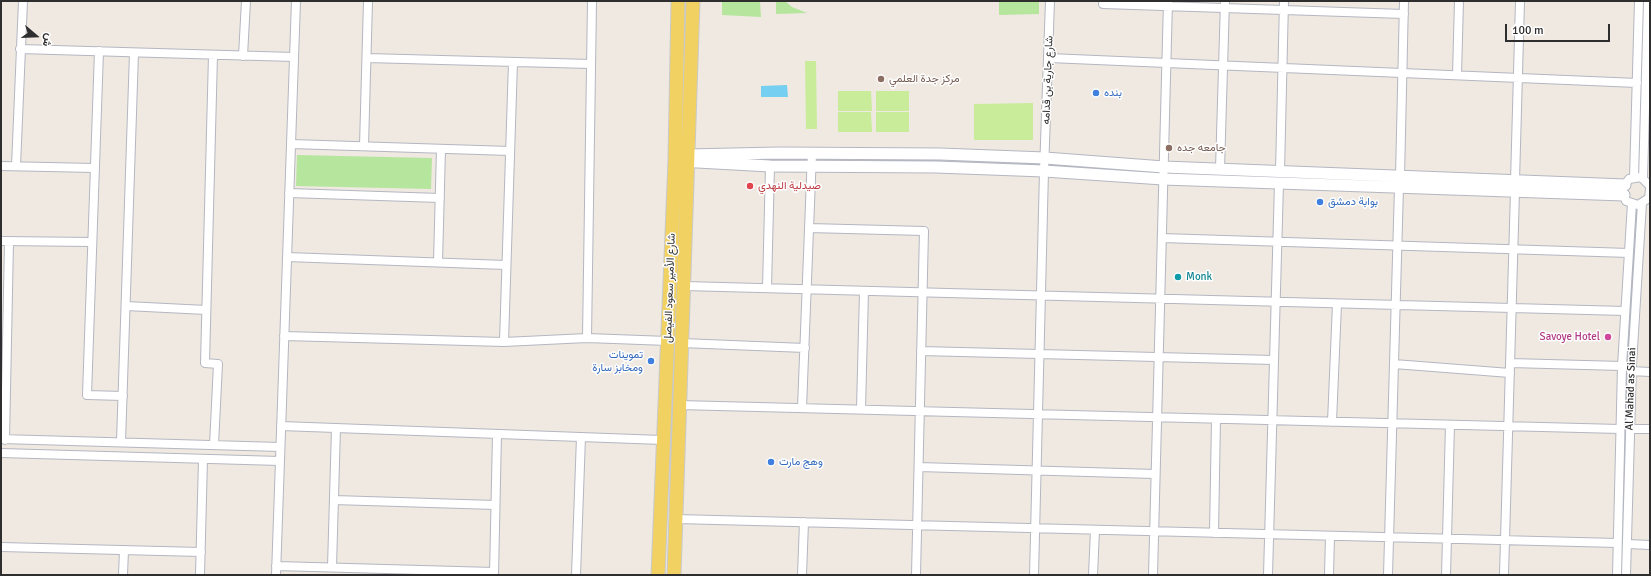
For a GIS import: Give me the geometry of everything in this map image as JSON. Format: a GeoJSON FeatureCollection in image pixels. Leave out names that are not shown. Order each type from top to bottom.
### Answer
{"type":"FeatureCollection","features":[{"type":"Feature","properties":{"kind":"main road","name":"شارع الأمير سعود الفيصل"},"geometry":{"type":"LineString","coordinates":[[674,575],[684,286],[683,159],[678,1]]}},
{"type":"Feature","properties":{"kind":"main road","name":"شارع الأمير سعود الفيصل"},"geometry":{"type":"LineString","coordinates":[[658,575],[662,440],[668,341],[683,159],[693,1]]}},
{"type":"Feature","properties":{"kind":"street"},"geometry":{"type":"LineString","coordinates":[[16,166],[23,1]]}},
{"type":"Feature","properties":{"kind":"street"},"geometry":{"type":"LineString","coordinates":[[243,56],[246,1]]}},
{"type":"Feature","properties":{"kind":"street"},"geometry":{"type":"LineString","coordinates":[[276,575],[296,1]]}},
{"type":"Feature","properties":{"kind":"street"},"geometry":{"type":"LineString","coordinates":[[364,146],[368,1]]}},
{"type":"Feature","properties":{"kind":"street"},"geometry":{"type":"LineString","coordinates":[[587,338],[592,1]]}},
{"type":"Feature","properties":{"kind":"street","name":"شارع جارية بن قدامه"},"geometry":{"type":"LineString","coordinates":[[1034,575],[1044,171],[1050,1]]}},
{"type":"Feature","properties":{"kind":"street"},"geometry":{"type":"LineString","coordinates":[[1268,575],[1284,1]]}},
{"type":"Feature","properties":{"kind":"street"},"geometry":{"type":"LineString","coordinates":[[1388,575],[1404,1]]}},
{"type":"Feature","properties":{"kind":"street"},"geometry":{"type":"LineString","coordinates":[[1457,75],[1459,1]]}},
{"type":"Feature","properties":{"kind":"street"},"geometry":{"type":"LineString","coordinates":[[1504,575],[1520,1]]}},
{"type":"Feature","properties":{"kind":"street"},"geometry":{"type":"LineString","coordinates":[[1634,178],[1639,1]]}},
{"type":"Feature","properties":{"kind":"street"},"geometry":{"type":"LineString","coordinates":[[1643,179],[1648,1]]}},
{"type":"Feature","properties":{"kind":"street"},"geometry":{"type":"LineString","coordinates":[[1153,575],[1168,3]]}},
{"type":"Feature","properties":{"kind":"street"},"geometry":{"type":"LineString","coordinates":[[1103,4],[1225,4],[1283,10],[1404,14]]}},
{"type":"Feature","properties":{"kind":"street"},"geometry":{"type":"LineString","coordinates":[[1220,169],[1225,4]]}},
{"type":"Feature","properties":{"kind":"street"},"geometry":{"type":"LineString","coordinates":[[20,49],[294,57]]}},
{"type":"Feature","properties":{"kind":"street"},"geometry":{"type":"LineString","coordinates":[[99,52],[87,394],[123,396]]}},
{"type":"Feature","properties":{"kind":"street"},"geometry":{"type":"LineString","coordinates":[[122,442],[134,53]]}},
{"type":"Feature","properties":{"kind":"street"},"geometry":{"type":"LineString","coordinates":[[213,55],[205,364],[218,364],[214,445]]}},
{"type":"Feature","properties":{"kind":"street"},"geometry":{"type":"LineString","coordinates":[[367,58],[591,64]]}},
{"type":"Feature","properties":{"kind":"street"},"geometry":{"type":"LineString","coordinates":[[1049,58],[1637,82]]}},
{"type":"Feature","properties":{"kind":"street"},"geometry":{"type":"LineString","coordinates":[[504,342],[513,62]]}},
{"type":"Feature","properties":{"kind":"street"},"geometry":{"type":"LineString","coordinates":[[291,144],[510,151]]}},
{"type":"Feature","properties":{"kind":"street"},"geometry":{"type":"LineString","coordinates":[[438,262],[441,149]]}},
{"type":"Feature","properties":{"kind":"street"},"geometry":{"type":"LineString","coordinates":[[802,408],[812,153]]}},
{"type":"Feature","properties":{"kind":"street"},"geometry":{"type":"LineString","coordinates":[[683,159],[812,153],[1045,158],[1164,167],[1220,169],[1280,177]]}},
{"type":"Feature","properties":{"kind":"street"},"geometry":{"type":"LineString","coordinates":[[895,154],[896,166]]}},
{"type":"Feature","properties":{"kind":"street"},"geometry":{"type":"LineString","coordinates":[[683,159],[770,166],[896,166],[1044,171],[1163,179],[1280,177],[1624,190]]}},
{"type":"Feature","properties":{"kind":"street"},"geometry":{"type":"LineString","coordinates":[[1,166],[95,168]]}},
{"type":"Feature","properties":{"kind":"street"},"geometry":{"type":"LineString","coordinates":[[767,288],[770,166]]}},
{"type":"Feature","properties":{"kind":"street"},"geometry":{"type":"LineString","coordinates":[[1650,186],[1642,177],[1629,178],[1624,190],[1626,201],[1638,205],[1649,198],[1650,192]]}},
{"type":"Feature","properties":{"kind":"street"},"geometry":{"type":"LineString","coordinates":[[289,192],[440,198]]}},
{"type":"Feature","properties":{"kind":"street","name":"Al Mahad as Sinai"},"geometry":{"type":"LineString","coordinates":[[1617,575],[1622,366],[1632,203]]}},
{"type":"Feature","properties":{"kind":"street","name":"Al Mahad as Sinai"},"geometry":{"type":"LineString","coordinates":[[1626,575],[1631,371],[1642,203]]}},
{"type":"Feature","properties":{"kind":"street"},"geometry":{"type":"LineString","coordinates":[[809,228],[924,230],[916,575]]}},
{"type":"Feature","properties":{"kind":"street"},"geometry":{"type":"LineString","coordinates":[[1162,238],[1629,252]]}},
{"type":"Feature","properties":{"kind":"street"},"geometry":{"type":"LineString","coordinates":[[92,242],[5,242],[3,440],[280,447]]}},
{"type":"Feature","properties":{"kind":"street"},"geometry":{"type":"LineString","coordinates":[[287,257],[506,265]]}},
{"type":"Feature","properties":{"kind":"street"},"geometry":{"type":"LineString","coordinates":[[684,286],[1625,311]]}},
{"type":"Feature","properties":{"kind":"street"},"geometry":{"type":"LineString","coordinates":[[861,410],[864,291]]}},
{"type":"Feature","properties":{"kind":"street"},"geometry":{"type":"LineString","coordinates":[[1332,422],[1338,304]]}},
{"type":"Feature","properties":{"kind":"street"},"geometry":{"type":"LineString","coordinates":[[126,306],[206,310]]}},
{"type":"Feature","properties":{"kind":"street"},"geometry":{"type":"LineString","coordinates":[[284,336],[504,342],[587,338],[668,341]]}},
{"type":"Feature","properties":{"kind":"street"},"geometry":{"type":"LineString","coordinates":[[682,343],[805,348]]}},
{"type":"Feature","properties":{"kind":"street"},"geometry":{"type":"LineString","coordinates":[[921,351],[1274,360]]}},
{"type":"Feature","properties":{"kind":"street"},"geometry":{"type":"LineString","coordinates":[[1510,363],[1622,366]]}},
{"type":"Feature","properties":{"kind":"street"},"geometry":{"type":"LineString","coordinates":[[1394,364],[1510,373]]}},
{"type":"Feature","properties":{"kind":"street"},"geometry":{"type":"LineString","coordinates":[[1631,371],[1650,372]]}},
{"type":"Feature","properties":{"kind":"street"},"geometry":{"type":"LineString","coordinates":[[679,405],[1620,429]]}},
{"type":"Feature","properties":{"kind":"street"},"geometry":{"type":"LineString","coordinates":[[1214,533],[1216,419]]}},
{"type":"Feature","properties":{"kind":"street"},"geometry":{"type":"LineString","coordinates":[[1446,575],[1450,425]]}},
{"type":"Feature","properties":{"kind":"street"},"geometry":{"type":"LineString","coordinates":[[281,426],[662,440]]}},
{"type":"Feature","properties":{"kind":"street"},"geometry":{"type":"LineString","coordinates":[[332,567],[336,428]]}},
{"type":"Feature","properties":{"kind":"street"},"geometry":{"type":"LineString","coordinates":[[1630,429],[1650,429]]}},
{"type":"Feature","properties":{"kind":"street"},"geometry":{"type":"LineString","coordinates":[[276,566],[332,567],[376,572],[494,573],[497,434]]}},
{"type":"Feature","properties":{"kind":"street"},"geometry":{"type":"LineString","coordinates":[[576,575],[581,437]]}},
{"type":"Feature","properties":{"kind":"street"},"geometry":{"type":"LineString","coordinates":[[1,453],[280,461]]}},
{"type":"Feature","properties":{"kind":"street"},"geometry":{"type":"LineString","coordinates":[[200,575],[203,459]]}},
{"type":"Feature","properties":{"kind":"street"},"geometry":{"type":"LineString","coordinates":[[919,467],[1155,474]]}},
{"type":"Feature","properties":{"kind":"street"},"geometry":{"type":"LineString","coordinates":[[334,500],[495,505]]}},
{"type":"Feature","properties":{"kind":"street"},"geometry":{"type":"LineString","coordinates":[[1618,504],[1628,504]]}},
{"type":"Feature","properties":{"kind":"street"},"geometry":{"type":"LineString","coordinates":[[676,519],[1617,543]]}},
{"type":"Feature","properties":{"kind":"street"},"geometry":{"type":"LineString","coordinates":[[802,575],[804,522]]}},
{"type":"Feature","properties":{"kind":"street"},"geometry":{"type":"LineString","coordinates":[[1093,575],[1095,530]]}},
{"type":"Feature","properties":{"kind":"street"},"geometry":{"type":"LineString","coordinates":[[1329,575],[1330,536]]}},
{"type":"Feature","properties":{"kind":"street"},"geometry":{"type":"LineString","coordinates":[[1627,544],[1650,545]]}},
{"type":"Feature","properties":{"kind":"street"},"geometry":{"type":"LineString","coordinates":[[1,547],[201,552]]}},
{"type":"Feature","properties":{"kind":"street"},"geometry":{"type":"LineString","coordinates":[[123,575],[124,550]]}},
{"type":"Feature","properties":{"kind":"green space"},"geometry":{"type":"Polygon","coordinates":[[[722,1],[760,1],[761,17],[722,15],[722,1]]]}},
{"type":"Feature","properties":{"kind":"green space"},"geometry":{"type":"Polygon","coordinates":[[[776,1],[785,1],[792,7],[807,13],[776,14],[776,1]]]}},
{"type":"Feature","properties":{"kind":"green space"},"geometry":{"type":"Polygon","coordinates":[[[999,1],[1039,1],[1039,14],[999,15],[999,1]]]}},
{"type":"Feature","properties":{"kind":"green space"},"geometry":{"type":"Polygon","coordinates":[[[805,61],[816,61],[817,129],[806,129],[805,61]]]}},
{"type":"Feature","properties":{"kind":"green space"},"geometry":{"type":"Polygon","coordinates":[[[838,91],[871,91],[872,111],[838,111],[838,91]]]}},
{"type":"Feature","properties":{"kind":"green space"},"geometry":{"type":"Polygon","coordinates":[[[876,91],[909,91],[909,111],[876,111],[876,91]]]}},
{"type":"Feature","properties":{"kind":"green space"},"geometry":{"type":"Polygon","coordinates":[[[1033,103],[1033,140],[974,140],[974,104],[1033,103]]]}},
{"type":"Feature","properties":{"kind":"green space"},"geometry":{"type":"Polygon","coordinates":[[[838,112],[871,112],[872,132],[838,132],[838,112]]]}},
{"type":"Feature","properties":{"kind":"green space"},"geometry":{"type":"Polygon","coordinates":[[[876,112],[909,112],[909,132],[876,132],[876,112]]]}},
{"type":"Feature","properties":{"kind":"green space"},"geometry":{"type":"Polygon","coordinates":[[[297,155],[432,158],[431,189],[296,186],[297,155]]]}},
{"type":"Feature","properties":{"kind":"water"},"geometry":{"type":"Polygon","coordinates":[[[787,85],[788,97],[761,97],[761,86],[787,85]]]}},
{"type":"Feature","properties":{"kind":"place","name":"مركز جدة العلمي"},"geometry":{"type":"Point","coordinates":[881,79]}},
{"type":"Feature","properties":{"kind":"place","name":"بنده"},"geometry":{"type":"Point","coordinates":[1096,93]}},
{"type":"Feature","properties":{"kind":"place","name":"جامعه جده"},"geometry":{"type":"Point","coordinates":[1169,148]}},
{"type":"Feature","properties":{"kind":"place","name":"صيدلية النهدي"},"geometry":{"type":"Point","coordinates":[750,186]}},
{"type":"Feature","properties":{"kind":"place","name":"بوابة دمشق"},"geometry":{"type":"Point","coordinates":[1320,202]}},
{"type":"Feature","properties":{"kind":"place","name":"Monk"},"geometry":{"type":"Point","coordinates":[1178,277]}},
{"type":"Feature","properties":{"kind":"place","name":"Savoye Hotel"},"geometry":{"type":"Point","coordinates":[1608,337]}},
{"type":"Feature","properties":{"kind":"place","name":"تموينات ومخابز سارة"},"geometry":{"type":"Point","coordinates":[651,361]}},
{"type":"Feature","properties":{"kind":"place","name":"وهج مارت"},"geometry":{"type":"Point","coordinates":[771,462]}}]}
